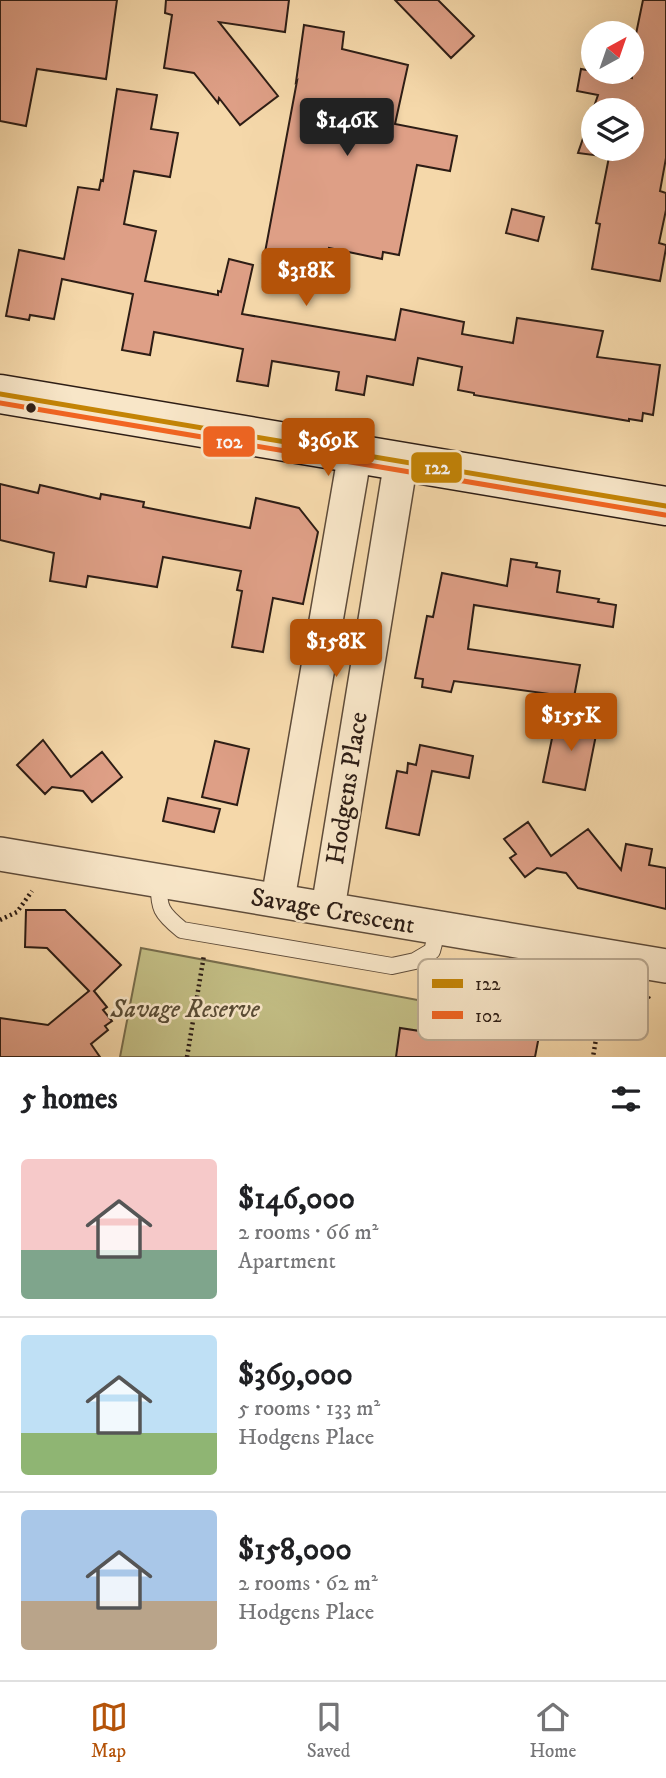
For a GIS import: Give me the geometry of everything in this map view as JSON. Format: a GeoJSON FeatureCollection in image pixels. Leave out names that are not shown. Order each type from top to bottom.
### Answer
{"type":"FeatureCollection","features":[{"type":"Feature","properties":{"kind":"street"},"geometry":{"type":"LineString","coordinates":[[0,394],[666,506]]}},
{"type":"Feature","properties":{"kind":"street","name":"Hodgens Place"},"geometry":{"type":"LineString","coordinates":[[278,899],[355,453]]}},
{"type":"Feature","properties":{"kind":"street","name":"Hodgens Place"},"geometry":{"type":"LineString","coordinates":[[328,908],[401,461]]}},
{"type":"Feature","properties":{"kind":"street","name":"Savage Crescent"},"geometry":{"type":"LineString","coordinates":[[0,853],[625,959]]}},
{"type":"Feature","properties":{"kind":"lane"},"geometry":{"type":"LineString","coordinates":[[159,881],[158,904],[167,918],[183,930],[393,966],[418,959]]}},
{"type":"Feature","properties":{"kind":"lane"},"geometry":{"type":"LineString","coordinates":[[418,959],[432,951],[438,928]]}},
{"type":"Feature","properties":{"kind":"path"},"geometry":{"type":"LineString","coordinates":[[0,920],[17,912],[34,888],[38,882],[41,861]]}},
{"type":"Feature","properties":{"kind":"path"},"geometry":{"type":"LineString","coordinates":[[187,1057],[206,933]]}},
{"type":"Feature","properties":{"kind":"path"},"geometry":{"type":"LineString","coordinates":[[555,959],[556,948]]}},
{"type":"Feature","properties":{"kind":"path"},"geometry":{"type":"LineString","coordinates":[[648,999],[662,965]]}},
{"type":"Feature","properties":{"kind":"green space","name":"Savage Reserve"},"geometry":{"type":"Polygon","coordinates":[[[141,948],[418,1000],[418,1040],[434,1040],[431,1057],[120,1057],[141,948]]]}},
{"type":"Feature","properties":{"kind":"building"},"geometry":{"type":"Polygon","coordinates":[[[0,0],[117,0],[106,79],[37,69],[26,126],[0,121],[0,0]]]}},
{"type":"Feature","properties":{"kind":"building"},"geometry":{"type":"Polygon","coordinates":[[[166,0],[289,0],[285,32],[219,22],[278,96],[240,125],[219,98],[218,103],[194,73],[164,68],[172,15],[165,13],[166,0]]]}},
{"type":"Feature","properties":{"kind":"building"},"geometry":{"type":"Polygon","coordinates":[[[395,0],[438,0],[474,36],[451,58],[395,0]]]}},
{"type":"Feature","properties":{"kind":"building"},"geometry":{"type":"Polygon","coordinates":[[[643,0],[666,0],[666,158],[660,191],[666,193],[666,210],[659,243],[666,245],[666,248],[660,281],[592,269],[600,224],[596,223],[608,161],[644,161],[644,98],[597,98],[598,95],[577,91],[581,69],[581,84],[644,84],[644,21],[639,21],[643,0]]]}},
{"type":"Feature","properties":{"kind":"building"},"geometry":{"type":"Polygon","coordinates":[[[304,25],[344,32],[342,49],[408,65],[395,124],[457,136],[450,171],[417,165],[399,255],[383,252],[382,259],[329,248],[324,275],[263,263],[297,81],[304,25]]]}},
{"type":"Feature","properties":{"kind":"building"},"geometry":{"type":"Polygon","coordinates":[[[117,89],[157,95],[151,129],[178,133],[170,177],[134,171],[124,224],[156,231],[145,281],[218,295],[229,259],[253,265],[242,314],[395,340],[401,309],[464,322],[462,334],[513,343],[517,318],[603,331],[597,357],[660,365],[653,415],[643,413],[642,421],[629,421],[474,395],[458,390],[462,367],[418,358],[413,385],[367,376],[364,395],[336,390],[339,372],[272,361],[268,386],[237,381],[243,349],[154,332],[150,355],[122,350],[133,294],[62,279],[54,319],[30,315],[29,320],[6,316],[19,250],[64,259],[78,187],[99,190],[101,180],[103,181],[117,89]]]}},
{"type":"Feature","properties":{"kind":"building"},"geometry":{"type":"Polygon","coordinates":[[[512,209],[544,217],[538,241],[506,233],[512,209]]]}},
{"type":"Feature","properties":{"kind":"building"},"geometry":{"type":"Polygon","coordinates":[[[0,484],[38,493],[40,485],[100,499],[101,494],[144,502],[143,507],[250,528],[256,498],[299,508],[318,532],[303,604],[273,598],[263,652],[232,647],[242,591],[237,590],[241,571],[163,557],[157,587],[88,576],[86,587],[50,581],[54,553],[0,540],[0,484]]]}},
{"type":"Feature","properties":{"kind":"building"},"geometry":{"type":"Polygon","coordinates":[[[511,559],[537,563],[536,567],[560,571],[557,592],[599,599],[598,602],[616,605],[613,627],[474,605],[468,649],[580,665],[572,708],[548,704],[550,694],[454,681],[451,692],[422,687],[423,679],[415,678],[427,616],[433,617],[442,573],[507,586],[511,559]]]}},
{"type":"Feature","properties":{"kind":"building"},"geometry":{"type":"Polygon","coordinates":[[[557,714],[598,725],[585,790],[543,782],[557,714]]]}},
{"type":"Feature","properties":{"kind":"building"},"geometry":{"type":"Polygon","coordinates":[[[43,740],[71,777],[102,752],[122,777],[92,802],[83,791],[52,787],[45,794],[17,765],[43,740]]]}},
{"type":"Feature","properties":{"kind":"building"},"geometry":{"type":"Polygon","coordinates":[[[215,741],[249,749],[237,805],[202,797],[215,741]]]}},
{"type":"Feature","properties":{"kind":"building"},"geometry":{"type":"Polygon","coordinates":[[[420,745],[473,756],[469,778],[432,771],[419,835],[386,828],[397,771],[407,773],[408,763],[416,765],[420,745]]]}},
{"type":"Feature","properties":{"kind":"building"},"geometry":{"type":"Polygon","coordinates":[[[168,798],[220,809],[214,832],[163,821],[168,798]]]}},
{"type":"Feature","properties":{"kind":"building"},"geometry":{"type":"Polygon","coordinates":[[[528,822],[551,856],[588,829],[621,870],[626,844],[652,849],[649,865],[666,868],[666,909],[578,888],[566,873],[537,868],[525,877],[510,858],[516,854],[504,839],[528,822]]]}},
{"type":"Feature","properties":{"kind":"building"},"geometry":{"type":"Polygon","coordinates":[[[26,910],[65,910],[121,965],[94,991],[107,1007],[103,1010],[112,1021],[105,1026],[108,1030],[91,1044],[100,1057],[0,1057],[0,1018],[48,1025],[89,991],[47,948],[25,947],[26,910]]]}},
{"type":"Feature","properties":{"kind":"building"},"geometry":{"type":"Polygon","coordinates":[[[400,1028],[418,1031],[418,1040],[538,1040],[535,1057],[396,1057],[400,1028]]]}},
{"type":"Feature","properties":{"kind":"transit line","name":"122"},"geometry":{"type":"LineString","coordinates":[[0,394],[666,506]]}},
{"type":"Feature","properties":{"kind":"transit line","name":"102"},"geometry":{"type":"LineString","coordinates":[[0,403],[665,515]]}}]}
